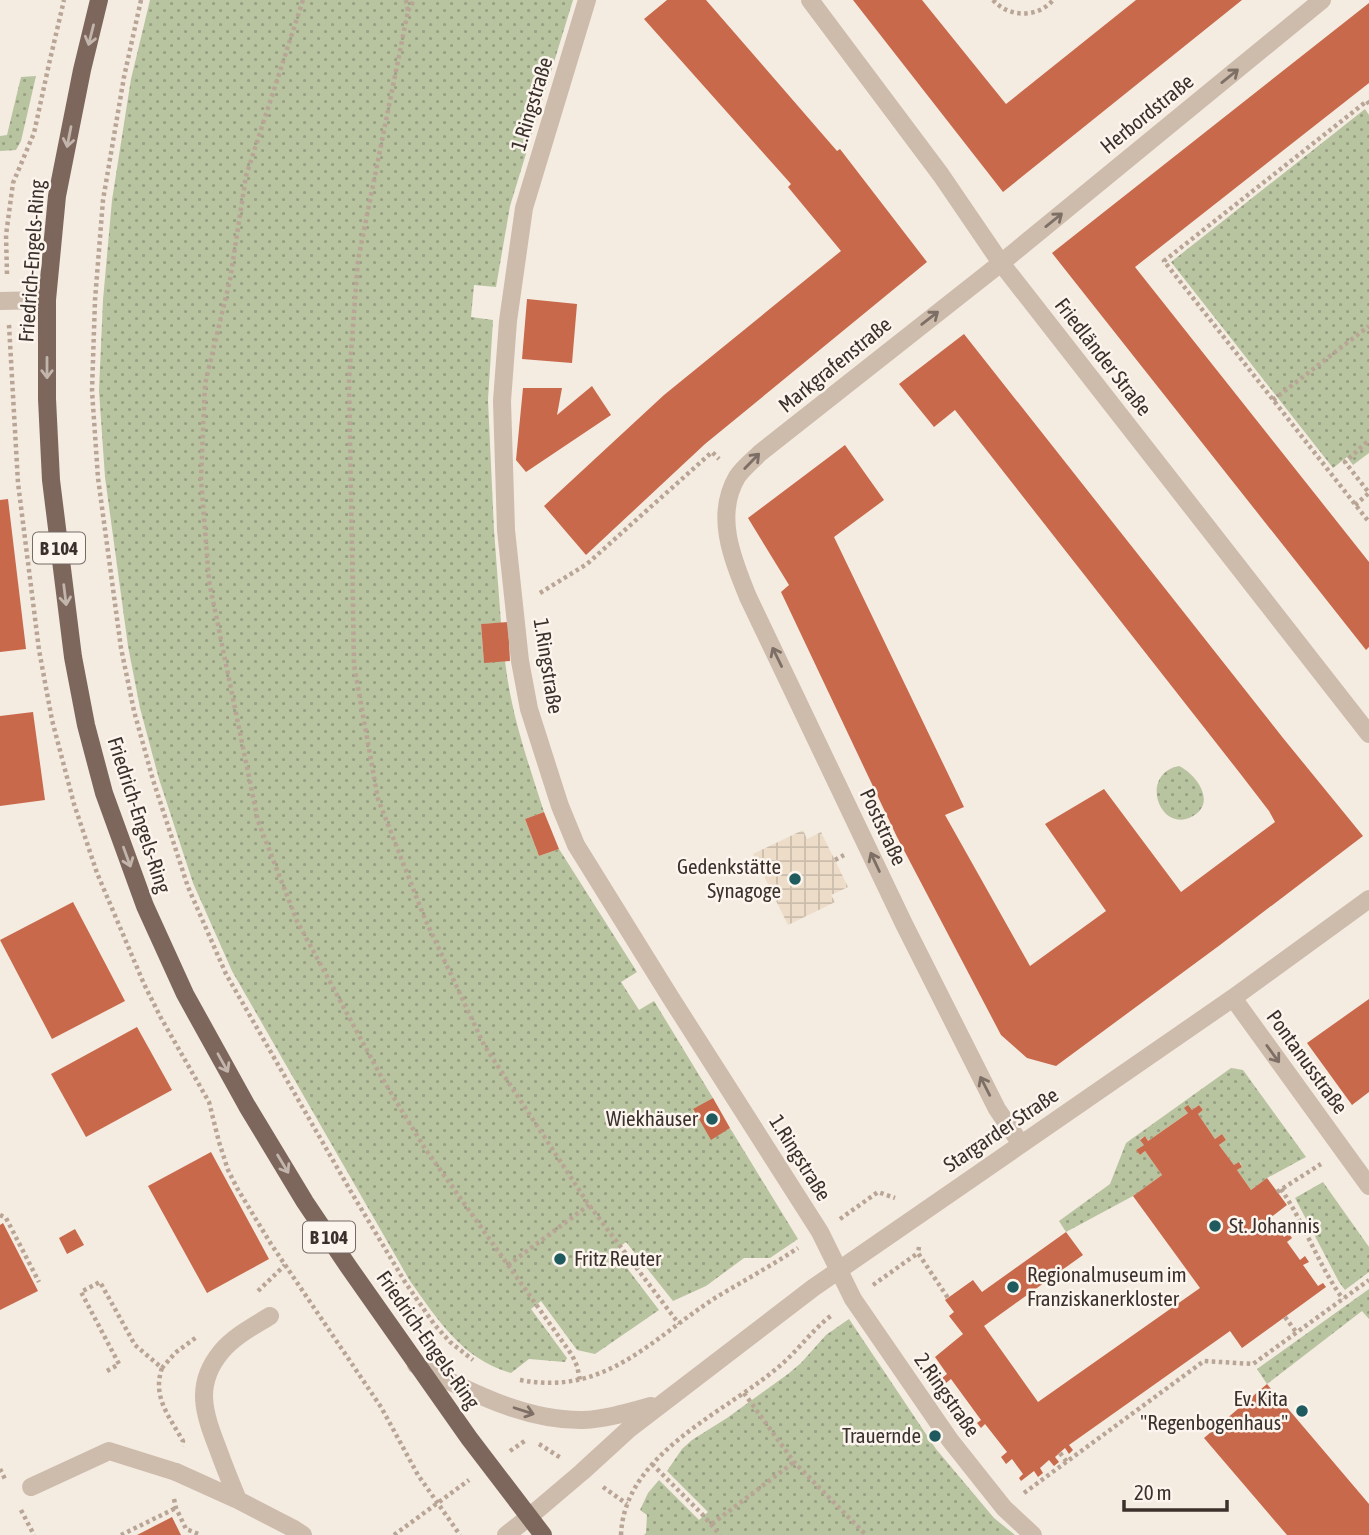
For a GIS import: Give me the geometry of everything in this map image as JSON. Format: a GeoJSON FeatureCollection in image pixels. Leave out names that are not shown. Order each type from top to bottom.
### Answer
{"type":"FeatureCollection","features":[{"type":"Feature","properties":{"kind":"main road","name":"Friedrich-Engels-Ring"},"geometry":{"type":"LineString","coordinates":[[99,0],[57,196],[47,300],[47,399],[51,480],[73,657],[86,725],[104,793],[145,906],[185,994],[247,1106],[306,1202],[416,1364],[489,1466],[543,1535]]}},
{"type":"Feature","properties":{"kind":"street","name":"1.Ringstraße"},"geometry":{"type":"LineString","coordinates":[[587,0],[524,208],[508,321],[502,401],[506,530],[520,662],[528,709],[560,806],[576,845],[820,1232],[839,1269]]}},
{"type":"Feature","properties":{"kind":"street","name":"Friedländer Straße"},"geometry":{"type":"LineString","coordinates":[[810,0],[941,175],[1001,263],[1369,734]]}},
{"type":"Feature","properties":{"kind":"street","name":"Herbordstraße"},"geometry":{"type":"LineString","coordinates":[[1001,263],[1322,0]]}},
{"type":"Feature","properties":{"kind":"street","name":"Markgrafenstraße"},"geometry":{"type":"LineString","coordinates":[[726,521],[729,498],[738,476],[760,453],[1001,263]]}},
{"type":"Feature","properties":{"kind":"street"},"geometry":{"type":"LineString","coordinates":[[4,301],[47,300]]}},
{"type":"Feature","properties":{"kind":"street","name":"Poststraße"},"geometry":{"type":"LineString","coordinates":[[726,521],[728,543],[748,597],[904,924],[997,1109],[1021,1144]]}},
{"type":"Feature","properties":{"kind":"street","name":"Stargarder Straße"},"geometry":{"type":"LineString","coordinates":[[506,1535],[629,1429],[839,1269],[1233,999],[1369,899]]}},
{"type":"Feature","properties":{"kind":"street","name":"Pontanusstraße"},"geometry":{"type":"LineString","coordinates":[[1233,999],[1369,1186]]}},
{"type":"Feature","properties":{"kind":"street","name":"2.Ringstraße"},"geometry":{"type":"LineString","coordinates":[[839,1269],[853,1299],[950,1440],[1004,1508],[1033,1535]]}},
{"type":"Feature","properties":{"kind":"street"},"geometry":{"type":"LineString","coordinates":[[237,1500],[208,1423],[203,1404],[204,1384],[210,1368],[222,1350],[240,1335],[270,1317]]}},
{"type":"Feature","properties":{"kind":"street","name":"Stargarder Straße"},"geometry":{"type":"LineString","coordinates":[[416,1364],[474,1393],[538,1416],[583,1420],[620,1415],[662,1403]]}},
{"type":"Feature","properties":{"kind":"street"},"geometry":{"type":"LineString","coordinates":[[31,1487],[109,1451],[176,1472],[303,1535]]}},
{"type":"Feature","properties":{"kind":"path"},"geometry":{"type":"LineString","coordinates":[[64,0],[34,133],[13,183],[6,235],[4,301],[18,483],[39,650],[52,720],[74,803],[97,873],[144,984],[209,1102],[219,1142],[237,1188],[285,1265],[381,1407],[418,1475],[460,1535]]}},
{"type":"Feature","properties":{"kind":"path"},"geometry":{"type":"LineString","coordinates":[[141,0],[124,77],[103,200],[95,300],[92,391],[98,478],[121,648],[134,711],[188,887],[226,974],[405,1282],[434,1324],[450,1342],[474,1361]]}},
{"type":"Feature","properties":{"kind":"path"},"geometry":{"type":"LineString","coordinates":[[303,0],[246,176],[230,280],[205,384],[201,479],[209,581],[258,821],[298,921],[382,1078],[417,1135],[572,1355],[580,1380]]}},
{"type":"Feature","properties":{"kind":"path"},"geometry":{"type":"LineString","coordinates":[[407,0],[408,11],[358,260],[349,379],[354,666],[378,799],[425,919],[484,1045],[589,1205],[679,1324]]}},
{"type":"Feature","properties":{"kind":"path"},"geometry":{"type":"LineString","coordinates":[[408,11],[415,0]]}},
{"type":"Feature","properties":{"kind":"path"},"geometry":{"type":"LineString","coordinates":[[993,0],[1011,13],[1027,14],[1047,7],[1053,0]]}},
{"type":"Feature","properties":{"kind":"path"},"geometry":{"type":"LineString","coordinates":[[1369,104],[1367,101],[1164,261],[1369,522]]}},
{"type":"Feature","properties":{"kind":"path"},"geometry":{"type":"LineString","coordinates":[[1273,400],[1369,326]]}},
{"type":"Feature","properties":{"kind":"path"},"geometry":{"type":"LineString","coordinates":[[1355,505],[1369,493],[1345,462],[1369,440]]}},
{"type":"Feature","properties":{"kind":"path"},"geometry":{"type":"LineString","coordinates":[[515,608],[587,564],[712,452],[738,476]]}},
{"type":"Feature","properties":{"kind":"path"},"geometry":{"type":"LineString","coordinates":[[1318,1166],[1279,1190],[1291,1203],[1333,1285],[1343,1299]]}},
{"type":"Feature","properties":{"kind":"path"},"geometry":{"type":"LineString","coordinates":[[513,1378],[553,1383],[580,1380],[630,1359],[715,1298],[775,1264],[878,1192]]}},
{"type":"Feature","properties":{"kind":"path"},"geometry":{"type":"LineString","coordinates":[[508,1265],[589,1205]]}},
{"type":"Feature","properties":{"kind":"path"},"geometry":{"type":"LineString","coordinates":[[0,1215],[6,1217],[39,1282]]}},
{"type":"Feature","properties":{"kind":"path"},"geometry":{"type":"LineString","coordinates":[[621,1535],[627,1504],[652,1464],[675,1441],[783,1363],[819,1325],[853,1299],[918,1253],[948,1298]]}},
{"type":"Feature","properties":{"kind":"path"},"geometry":{"type":"LineString","coordinates":[[253,1297],[285,1265]]}},
{"type":"Feature","properties":{"kind":"path"},"geometry":{"type":"LineString","coordinates":[[1004,1508],[1204,1361],[1252,1364],[1369,1280]]}},
{"type":"Feature","properties":{"kind":"path"},"geometry":{"type":"LineString","coordinates":[[107,1371],[120,1364],[81,1292],[100,1282],[135,1345],[162,1368]]}},
{"type":"Feature","properties":{"kind":"path"},"geometry":{"type":"LineString","coordinates":[[1286,1317],[1296,1332]]}},
{"type":"Feature","properties":{"kind":"path"},"geometry":{"type":"LineString","coordinates":[[183,1441],[161,1401],[158,1391],[159,1378],[162,1368],[175,1353],[208,1329]]}},
{"type":"Feature","properties":{"kind":"path"},"geometry":{"type":"LineString","coordinates":[[1199,1354],[1204,1361]]}},
{"type":"Feature","properties":{"kind":"path"},"geometry":{"type":"LineString","coordinates":[[1151,1388],[1156,1396]]}},
{"type":"Feature","properties":{"kind":"path"},"geometry":{"type":"LineString","coordinates":[[744,1393],[794,1462],[866,1535]]}},
{"type":"Feature","properties":{"kind":"path"},"geometry":{"type":"LineString","coordinates":[[1060,1453],[1067,1462]]}},
{"type":"Feature","properties":{"kind":"path"},"geometry":{"type":"LineString","coordinates":[[712,1524],[794,1462]]}},
{"type":"Feature","properties":{"kind":"path"},"geometry":{"type":"LineString","coordinates":[[652,1464],[720,1535]]}},
{"type":"Feature","properties":{"kind":"path"},"geometry":{"type":"LineString","coordinates":[[394,1535],[437,1503]]}},
{"type":"Feature","properties":{"kind":"path"},"geometry":{"type":"LineString","coordinates":[[121,1535],[176,1508],[186,1529],[201,1535]]}},
{"type":"Feature","properties":{"kind":"path"},"geometry":{"type":"LineString","coordinates":[[30,1527],[34,1535]]}},
{"type":"Feature","properties":{"kind":"green space"},"geometry":{"type":"Polygon","coordinates":[[[150,0],[573,0],[510,206],[496,287],[474,285],[471,317],[493,320],[488,400],[501,623],[481,624],[484,662],[505,661],[516,719],[544,812],[525,819],[539,856],[559,849],[637,972],[621,982],[639,1010],[654,1001],[713,1098],[693,1110],[711,1139],[730,1128],[798,1239],[770,1258],[744,1258],[706,1286],[673,1301],[626,1242],[614,1251],[659,1310],[595,1354],[577,1350],[541,1301],[531,1309],[567,1358],[565,1362],[529,1359],[511,1373],[478,1358],[441,1324],[410,1281],[232,971],[193,883],[159,779],[140,708],[128,646],[105,477],[99,391],[103,300],[112,200],[131,79],[150,0]]]}},
{"type":"Feature","properties":{"kind":"green space"},"geometry":{"type":"Polygon","coordinates":[[[36,76],[21,141],[16,150],[0,151],[0,136],[7,135],[21,77],[36,76]]]}},
{"type":"Feature","properties":{"kind":"green space"},"geometry":{"type":"Polygon","coordinates":[[[1365,109],[1369,115],[1369,453],[1353,465],[1347,457],[1333,468],[1171,262],[1365,109]]]}},
{"type":"Feature","properties":{"kind":"green space"},"geometry":{"type":"Polygon","coordinates":[[[1179,766],[1192,775],[1204,796],[1200,810],[1181,820],[1163,811],[1157,790],[1159,780],[1166,771],[1179,766]]]}},
{"type":"Feature","properties":{"kind":"green space"},"geometry":{"type":"Polygon","coordinates":[[[1231,1068],[1243,1070],[1306,1157],[1251,1190],[1237,1170],[1242,1167],[1240,1162],[1234,1165],[1219,1145],[1226,1140],[1222,1134],[1215,1139],[1198,1114],[1203,1110],[1199,1105],[1148,1141],[1145,1136],[1140,1139],[1144,1145],[1136,1150],[1140,1155],[1145,1151],[1162,1175],[1133,1196],[1066,1232],[1059,1221],[1110,1184],[1126,1143],[1231,1068]]]}},
{"type":"Feature","properties":{"kind":"green space"},"geometry":{"type":"Polygon","coordinates":[[[1323,1182],[1369,1247],[1369,1272],[1345,1290],[1295,1198],[1323,1182]]]}},
{"type":"Feature","properties":{"kind":"green space"},"geometry":{"type":"Polygon","coordinates":[[[1369,1289],[1369,1319],[1362,1311],[1267,1384],[1257,1369],[1369,1289]]]}},
{"type":"Feature","properties":{"kind":"green space"},"geometry":{"type":"Polygon","coordinates":[[[849,1319],[936,1449],[994,1518],[1015,1535],[644,1535],[647,1515],[640,1510],[648,1493],[659,1480],[699,1520],[708,1512],[667,1471],[682,1449],[788,1374],[826,1335],[849,1319]]]}},
{"type":"Feature","properties":{"kind":"shaded area"},"geometry":{"type":"Polygon","coordinates":[[[803,830],[807,839],[821,832],[848,887],[831,895],[835,902],[788,925],[753,854],[803,830]]]}},
{"type":"Feature","properties":{"kind":"building"},"geometry":{"type":"Polygon","coordinates":[[[667,0],[706,0],[837,151],[840,149],[927,262],[705,444],[586,555],[544,506],[664,395],[841,251],[788,187],[791,184],[644,19],[667,0]]]}},
{"type":"Feature","properties":{"kind":"building"},"geometry":{"type":"Polygon","coordinates":[[[853,0],[922,0],[1006,104],[1136,0],[1242,0],[1003,192],[853,0]]]}},
{"type":"Feature","properties":{"kind":"building"},"geometry":{"type":"Polygon","coordinates":[[[1369,3],[1369,83],[1135,267],[1369,562],[1369,647],[1366,650],[1052,253],[1369,3]]]}},
{"type":"Feature","properties":{"kind":"building"},"geometry":{"type":"Polygon","coordinates":[[[527,299],[577,304],[572,363],[522,359],[527,299]]]}},
{"type":"Feature","properties":{"kind":"building"},"geometry":{"type":"Polygon","coordinates":[[[964,334],[1363,836],[1056,1066],[1027,1058],[1001,1035],[897,837],[781,592],[789,585],[748,518],[845,445],[884,500],[834,537],[964,807],[945,815],[1030,966],[1106,911],[1045,824],[1104,789],[1181,892],[1275,822],[1239,772],[955,410],[934,427],[899,384],[964,334]]]}},
{"type":"Feature","properties":{"kind":"building"},"geometry":{"type":"Polygon","coordinates":[[[592,386],[611,415],[526,472],[516,460],[523,388],[562,388],[557,415],[592,386]]]}},
{"type":"Feature","properties":{"kind":"building"},"geometry":{"type":"Polygon","coordinates":[[[8,499],[26,649],[0,652],[0,500],[8,499]]]}},
{"type":"Feature","properties":{"kind":"building"},"geometry":{"type":"Polygon","coordinates":[[[508,622],[510,661],[484,663],[481,624],[508,622]]]}},
{"type":"Feature","properties":{"kind":"building"},"geometry":{"type":"Polygon","coordinates":[[[33,712],[45,800],[0,806],[0,716],[33,712]]]}},
{"type":"Feature","properties":{"kind":"building"},"geometry":{"type":"Polygon","coordinates":[[[544,812],[559,849],[539,856],[525,819],[544,812]]]}},
{"type":"Feature","properties":{"kind":"building"},"geometry":{"type":"Polygon","coordinates":[[[73,902],[125,1001],[52,1039],[0,940],[73,902]]]}},
{"type":"Feature","properties":{"kind":"building"},"geometry":{"type":"Polygon","coordinates":[[[1369,999],[1369,1092],[1352,1105],[1307,1043],[1369,999]]]}},
{"type":"Feature","properties":{"kind":"building"},"geometry":{"type":"Polygon","coordinates":[[[137,1027],[172,1090],[86,1137],[51,1074],[137,1027]]]}},
{"type":"Feature","properties":{"kind":"building","name":"Wiekhäuser"},"geometry":{"type":"Polygon","coordinates":[[[713,1098],[730,1128],[711,1140],[693,1109],[713,1098]]]}},
{"type":"Feature","properties":{"kind":"building"},"geometry":{"type":"Polygon","coordinates":[[[1188,1105],[1192,1110],[1199,1105],[1203,1110],[1198,1114],[1215,1139],[1222,1134],[1226,1140],[1219,1145],[1234,1165],[1239,1162],[1242,1167],[1237,1170],[1251,1190],[1267,1178],[1287,1205],[1270,1218],[1284,1237],[1289,1234],[1292,1238],[1287,1242],[1300,1260],[1305,1256],[1309,1262],[1303,1265],[1318,1286],[1323,1283],[1326,1287],[1242,1348],[1230,1331],[1069,1445],[1073,1450],[1069,1454],[1065,1448],[1055,1457],[1059,1462],[1054,1466],[1049,1460],[1040,1468],[1043,1473],[1038,1477],[1034,1471],[1021,1481],[1019,1478],[1023,1474],[1012,1459],[1006,1464],[1001,1457],[1007,1452],[985,1424],[981,1428],[977,1423],[981,1420],[951,1379],[946,1383],[942,1378],[947,1374],[935,1357],[963,1334],[949,1316],[954,1312],[945,1300],[973,1280],[982,1292],[1066,1232],[1083,1255],[984,1326],[1038,1402],[1200,1288],[1133,1196],[1162,1175],[1145,1151],[1140,1155],[1136,1150],[1144,1145],[1140,1140],[1145,1136],[1148,1141],[1188,1113],[1184,1108],[1188,1105]]]}},
{"type":"Feature","properties":{"kind":"building"},"geometry":{"type":"Polygon","coordinates":[[[211,1152],[269,1259],[207,1293],[148,1186],[211,1152]]]}},
{"type":"Feature","properties":{"kind":"building"},"geometry":{"type":"Polygon","coordinates":[[[3,1223],[38,1291],[0,1310],[0,1225],[3,1223]]]}},
{"type":"Feature","properties":{"kind":"building"},"geometry":{"type":"Polygon","coordinates":[[[75,1229],[84,1245],[67,1254],[59,1238],[75,1229]]]}},
{"type":"Feature","properties":{"kind":"building"},"geometry":{"type":"Polygon","coordinates":[[[1267,1384],[1369,1504],[1369,1535],[1287,1535],[1204,1438],[1267,1384]]]}},
{"type":"Feature","properties":{"kind":"building"},"geometry":{"type":"Polygon","coordinates":[[[172,1517],[181,1535],[137,1535],[172,1517]]]}},
{"type":"Feature","properties":{"kind":"place","name":"Gedenkstätte Synagoge"},"geometry":{"type":"Point","coordinates":[795,879]}},
{"type":"Feature","properties":{"kind":"place","name":"Wiekhäuser"},"geometry":{"type":"Point","coordinates":[712,1119]}},
{"type":"Feature","properties":{"kind":"place","name":"St. Johannis"},"geometry":{"type":"Point","coordinates":[1215,1226]}},
{"type":"Feature","properties":{"kind":"place","name":"Fritz Reuter"},"geometry":{"type":"Point","coordinates":[560,1259]}},
{"type":"Feature","properties":{"kind":"place","name":"Regionalmuseum im Franziskanerkloster"},"geometry":{"type":"Point","coordinates":[1013,1287]}},
{"type":"Feature","properties":{"kind":"place","name":"Ev. Kita \"Regenbogenhaus\""},"geometry":{"type":"Point","coordinates":[1302,1411]}},
{"type":"Feature","properties":{"kind":"place","name":"Trauernde"},"geometry":{"type":"Point","coordinates":[935,1436]}}]}
